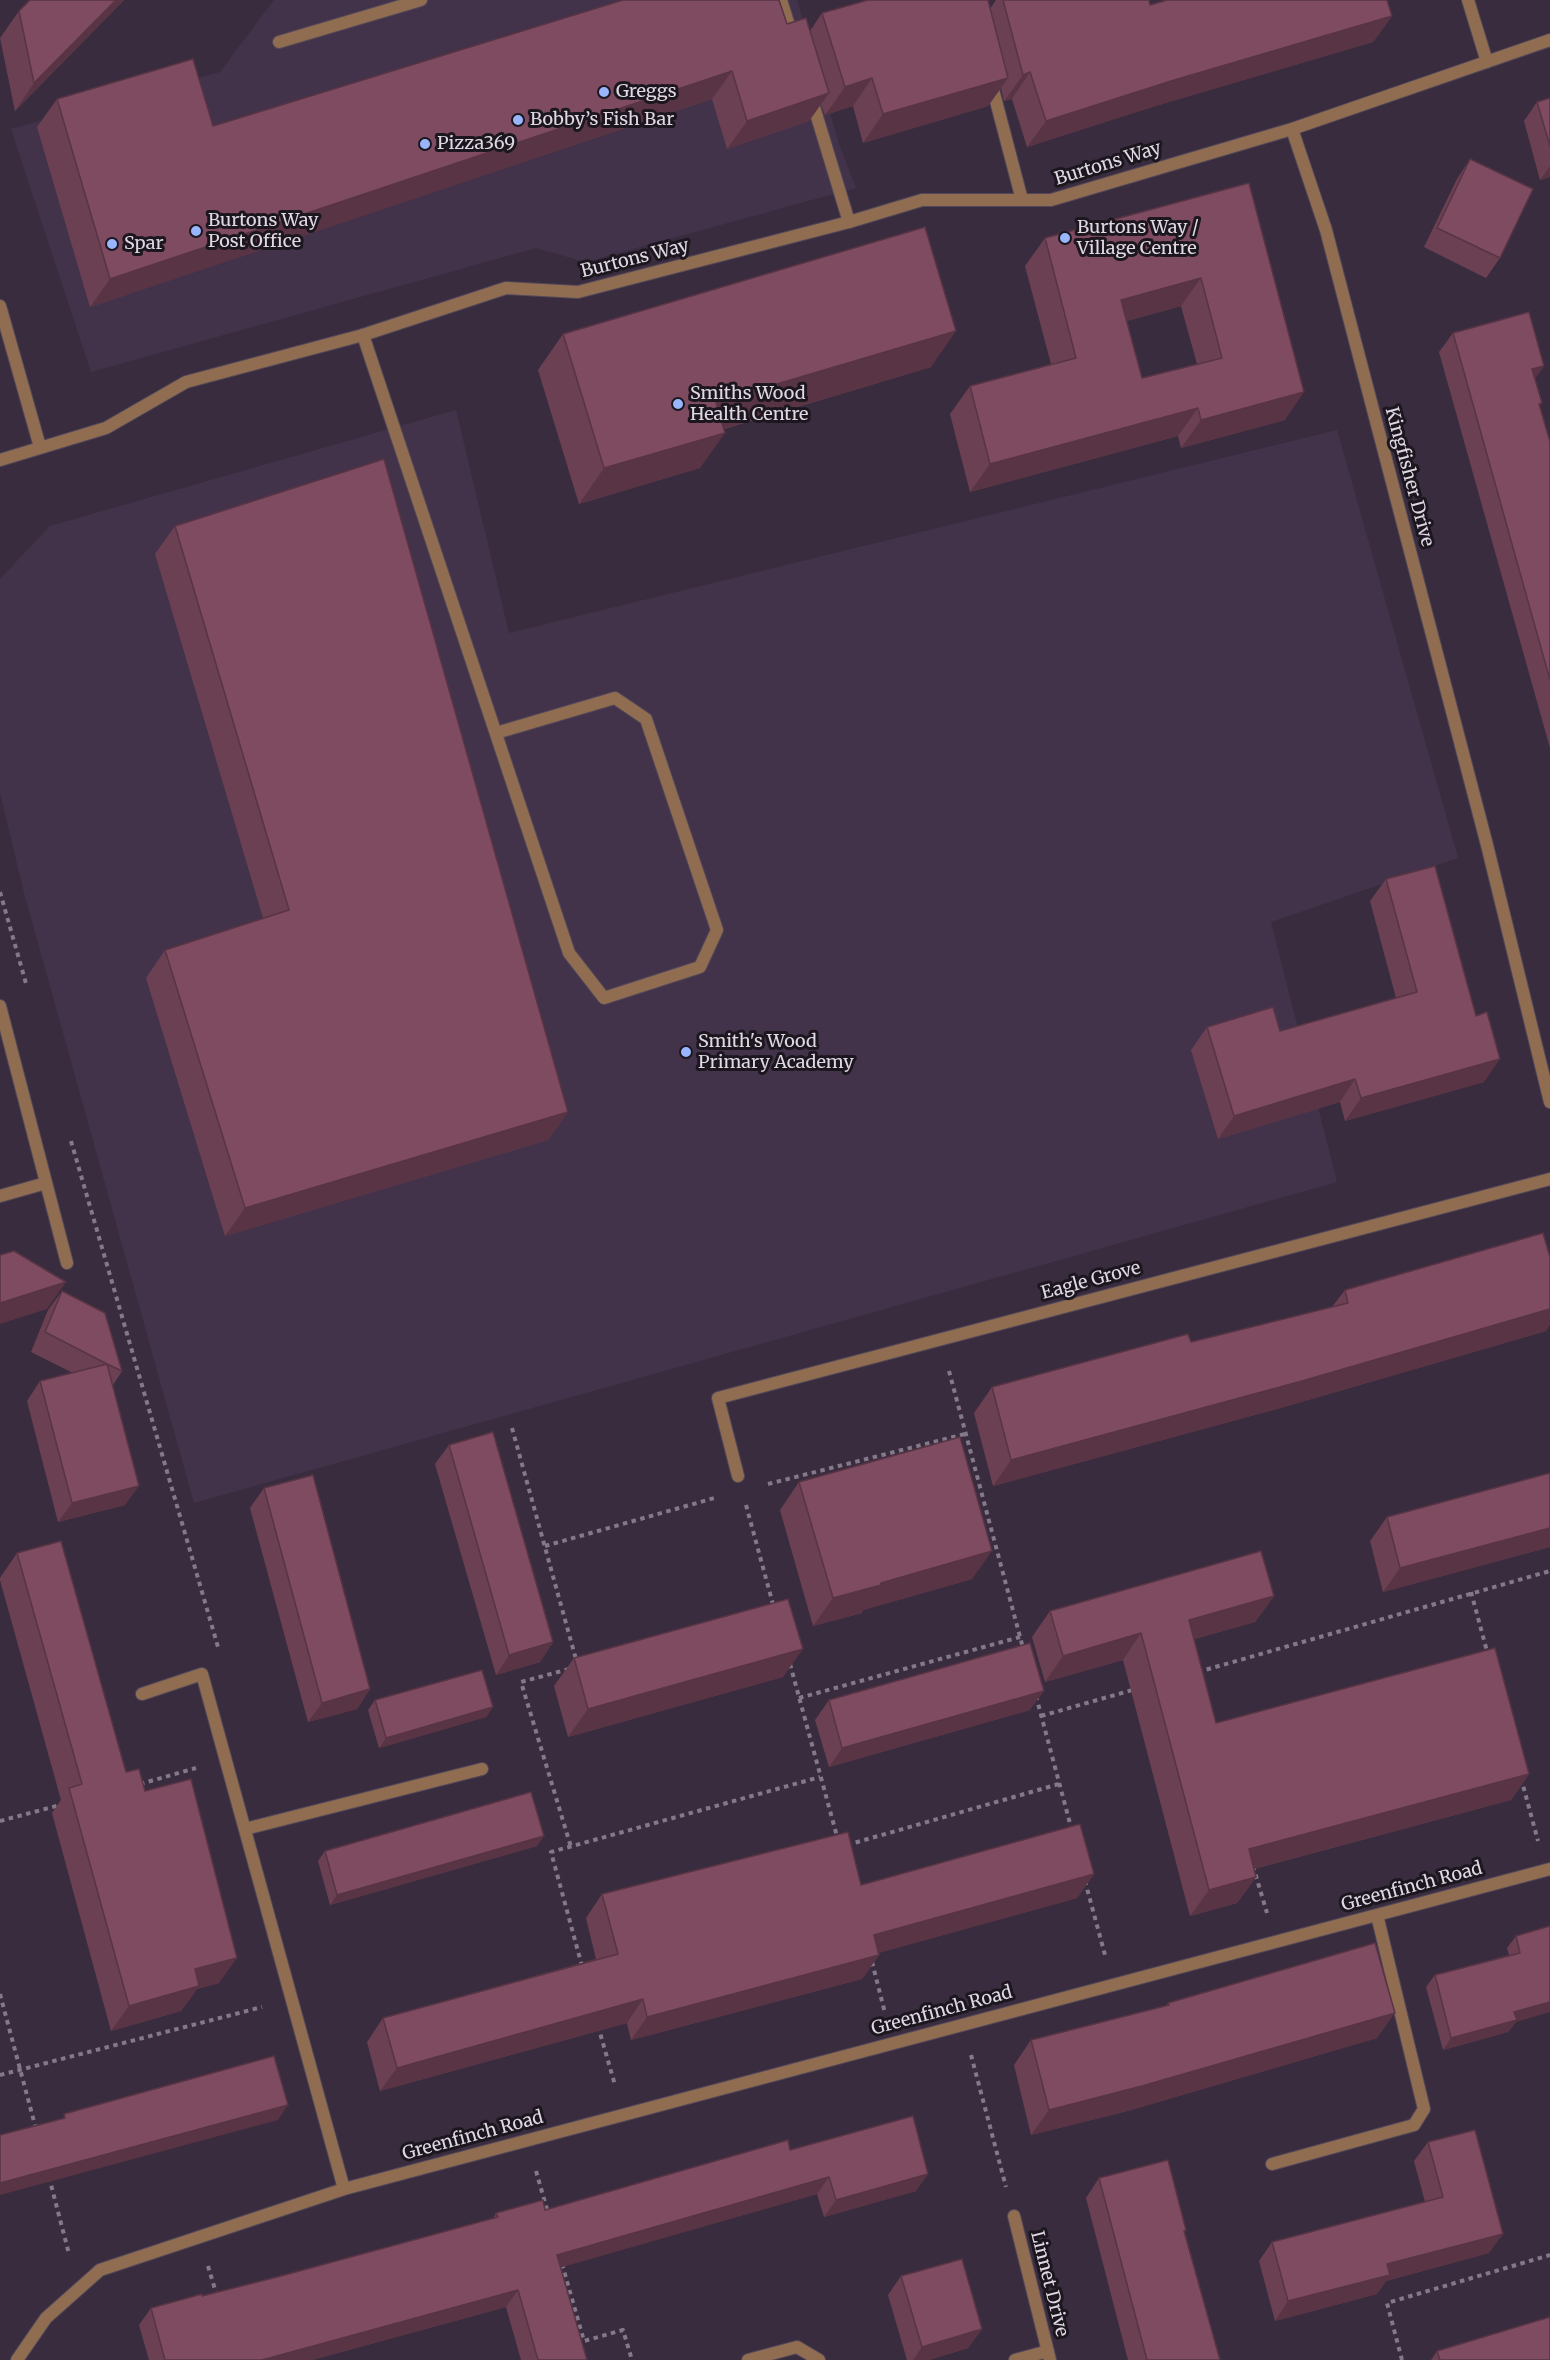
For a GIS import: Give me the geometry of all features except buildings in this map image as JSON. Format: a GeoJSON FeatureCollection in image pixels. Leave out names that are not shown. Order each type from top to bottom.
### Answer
{"type":"FeatureCollection","features":[{"type":"Feature","properties":{"kind":"street"},"geometry":{"type":"LineString","coordinates":[[279,42],[421,0]]}},
{"type":"Feature","properties":{"kind":"street"},"geometry":{"type":"LineString","coordinates":[[782,0],[798,56]]}},
{"type":"Feature","properties":{"kind":"street"},"geometry":{"type":"LineString","coordinates":[[1468,0],[1487,62]]}},
{"type":"Feature","properties":{"kind":"street"},"geometry":{"type":"LineString","coordinates":[[1292,129],[1550,40]]}},
{"type":"Feature","properties":{"kind":"street"},"geometry":{"type":"LineString","coordinates":[[987,67],[1022,200]]}},
{"type":"Feature","properties":{"kind":"street"},"geometry":{"type":"LineString","coordinates":[[808,89],[849,222]]}},
{"type":"Feature","properties":{"kind":"street","name":"Burtons Way"},"geometry":{"type":"LineString","coordinates":[[0,460],[106,428],[186,382],[363,335],[506,288],[578,292],[849,222],[922,200],[1051,200],[1292,129]]}},
{"type":"Feature","properties":{"kind":"street","name":"Kingfisher Drive"},"geometry":{"type":"LineString","coordinates":[[1292,129],[1326,231],[1484,833],[1550,1102]]}},
{"type":"Feature","properties":{"kind":"street"},"geometry":{"type":"LineString","coordinates":[[0,306],[40,447]]}},
{"type":"Feature","properties":{"kind":"street"},"geometry":{"type":"LineString","coordinates":[[363,335],[569,953],[604,998],[700,967],[717,930],[646,719],[615,698],[496,733]]}},
{"type":"Feature","properties":{"kind":"street"},"geometry":{"type":"LineString","coordinates":[[0,1006],[67,1263]]}},
{"type":"Feature","properties":{"kind":"street","name":"Eagle Grove"},"geometry":{"type":"LineString","coordinates":[[738,1476],[718,1398],[1550,1179]]}},
{"type":"Feature","properties":{"kind":"street"},"geometry":{"type":"LineString","coordinates":[[0,1196],[46,1183]]}},
{"type":"Feature","properties":{"kind":"street"},"geometry":{"type":"LineString","coordinates":[[142,1694],[202,1674],[344,2189]]}},
{"type":"Feature","properties":{"kind":"street"},"geometry":{"type":"LineString","coordinates":[[245,1830],[482,1769]]}},
{"type":"Feature","properties":{"kind":"street","name":"Greenfinch Road"},"geometry":{"type":"LineString","coordinates":[[17,2360],[45,2318],[100,2270],[344,2189],[1548,1869]]}},
{"type":"Feature","properties":{"kind":"street"},"geometry":{"type":"LineString","coordinates":[[1272,2164],[1414,2125],[1424,2109],[1377,1915]]}},
{"type":"Feature","properties":{"kind":"street","name":"Linnet Drive"},"geometry":{"type":"LineString","coordinates":[[1014,2216],[1049,2356]]}},
{"type":"Feature","properties":{"kind":"street"},"geometry":{"type":"LineString","coordinates":[[748,2360],[797,2348],[819,2360]]}},
{"type":"Feature","properties":{"kind":"street"},"geometry":{"type":"LineString","coordinates":[[1015,2360],[1049,2356]]}},
{"type":"Feature","properties":{"kind":"path"},"geometry":{"type":"LineString","coordinates":[[0,892],[29,995]]}},
{"type":"Feature","properties":{"kind":"path"},"geometry":{"type":"LineString","coordinates":[[69,1132],[221,1658]]}},
{"type":"Feature","properties":{"kind":"path"},"geometry":{"type":"LineString","coordinates":[[941,1339],[1026,1659]]}},
{"type":"Feature","properties":{"kind":"path"},"geometry":{"type":"LineString","coordinates":[[512,1428],[578,1666],[521,1682],[570,1847]]}},
{"type":"Feature","properties":{"kind":"path"},"geometry":{"type":"LineString","coordinates":[[738,1476],[776,1612]]}},
{"type":"Feature","properties":{"kind":"path"},"geometry":{"type":"LineString","coordinates":[[1201,1683],[1197,1672],[1550,1571]]}},
{"type":"Feature","properties":{"kind":"path"},"geometry":{"type":"LineString","coordinates":[[1471,1592],[1490,1662]]}},
{"type":"Feature","properties":{"kind":"path"},"geometry":{"type":"LineString","coordinates":[[799,1698],[1020,1637]]}},
{"type":"Feature","properties":{"kind":"path"},"geometry":{"type":"LineString","coordinates":[[787,1655],[840,1847],[1059,1784]]}},
{"type":"Feature","properties":{"kind":"path"},"geometry":{"type":"LineString","coordinates":[[1041,1716],[1142,1688]]}},
{"type":"Feature","properties":{"kind":"path"},"geometry":{"type":"LineString","coordinates":[[1035,1694],[1074,1840]]}},
{"type":"Feature","properties":{"kind":"path"},"geometry":{"type":"LineString","coordinates":[[136,1784],[227,1760]]}},
{"type":"Feature","properties":{"kind":"path"},"geometry":{"type":"LineString","coordinates":[[582,1966],[551,1852],[820,1777]]}},
{"type":"Feature","properties":{"kind":"path"},"geometry":{"type":"LineString","coordinates":[[1521,1777],[1548,1869]]}},
{"type":"Feature","properties":{"kind":"path"},"geometry":{"type":"LineString","coordinates":[[0,1821],[68,1803]]}},
{"type":"Feature","properties":{"kind":"path"},"geometry":{"type":"LineString","coordinates":[[1252,1863],[1275,1942]]}},
{"type":"Feature","properties":{"kind":"path"},"geometry":{"type":"LineString","coordinates":[[1083,1873],[1113,1985]]}},
{"type":"Feature","properties":{"kind":"path"},"geometry":{"type":"LineString","coordinates":[[868,1951],[894,2043]]}},
{"type":"Feature","properties":{"kind":"path"},"geometry":{"type":"LineString","coordinates":[[0,1994],[39,2138]]}},
{"type":"Feature","properties":{"kind":"path"},"geometry":{"type":"LineString","coordinates":[[0,2075],[292,1999]]}},
{"type":"Feature","properties":{"kind":"path"},"geometry":{"type":"LineString","coordinates":[[598,2023],[623,2115]]}},
{"type":"Feature","properties":{"kind":"path"},"geometry":{"type":"LineString","coordinates":[[963,2024],[1014,2216]]}},
{"type":"Feature","properties":{"kind":"path"},"geometry":{"type":"LineString","coordinates":[[528,2140],[549,2218]]}},
{"type":"Feature","properties":{"kind":"path"},"geometry":{"type":"LineString","coordinates":[[48,2173],[79,2289]]}},
{"type":"Feature","properties":{"kind":"path"},"geometry":{"type":"LineString","coordinates":[[200,2237],[220,2304]]}},
{"type":"Feature","properties":{"kind":"path"},"geometry":{"type":"LineString","coordinates":[[1402,2360],[1387,2302],[1550,2255]]}},
{"type":"Feature","properties":{"kind":"path"},"geometry":{"type":"LineString","coordinates":[[562,2263],[584,2341],[623,2330],[633,2360]]}},
{"type":"Feature","properties":{"kind":"shaded area"},"geometry":{"type":"Polygon","coordinates":[[[274,0],[797,0],[839,144],[856,188],[585,262],[536,248],[91,372],[11,129],[220,72],[274,0]]]}},
{"type":"Feature","properties":{"kind":"shaded area","name":"Smith's Wood Primary Academy"},"geometry":{"type":"Polygon","coordinates":[[[456,410],[509,633],[1337,430],[1458,858],[1271,922],[1337,1182],[194,1503],[23,889],[0,792],[0,579],[50,526],[456,410]]]}},
{"type":"Feature","properties":{"kind":"place","name":"Greggs"},"geometry":{"type":"Point","coordinates":[604,92]}},
{"type":"Feature","properties":{"kind":"place","name":"Bobby’s Fish Bar"},"geometry":{"type":"Point","coordinates":[518,120]}},
{"type":"Feature","properties":{"kind":"place","name":"Pizza369"},"geometry":{"type":"Point","coordinates":[425,144]}},
{"type":"Feature","properties":{"kind":"place","name":"Burtons Way Post Office"},"geometry":{"type":"Point","coordinates":[196,231]}},
{"type":"Feature","properties":{"kind":"place","name":"Burtons Way / Village Centre"},"geometry":{"type":"Point","coordinates":[1065,238]}},
{"type":"Feature","properties":{"kind":"place","name":"Spar"},"geometry":{"type":"Point","coordinates":[112,244]}},
{"type":"Feature","properties":{"kind":"place","name":"Smiths Wood Health Centre"},"geometry":{"type":"Point","coordinates":[678,404]}},
{"type":"Feature","properties":{"kind":"place","name":"Smith's Wood Primary Academy"},"geometry":{"type":"Point","coordinates":[686,1052]}}]}
